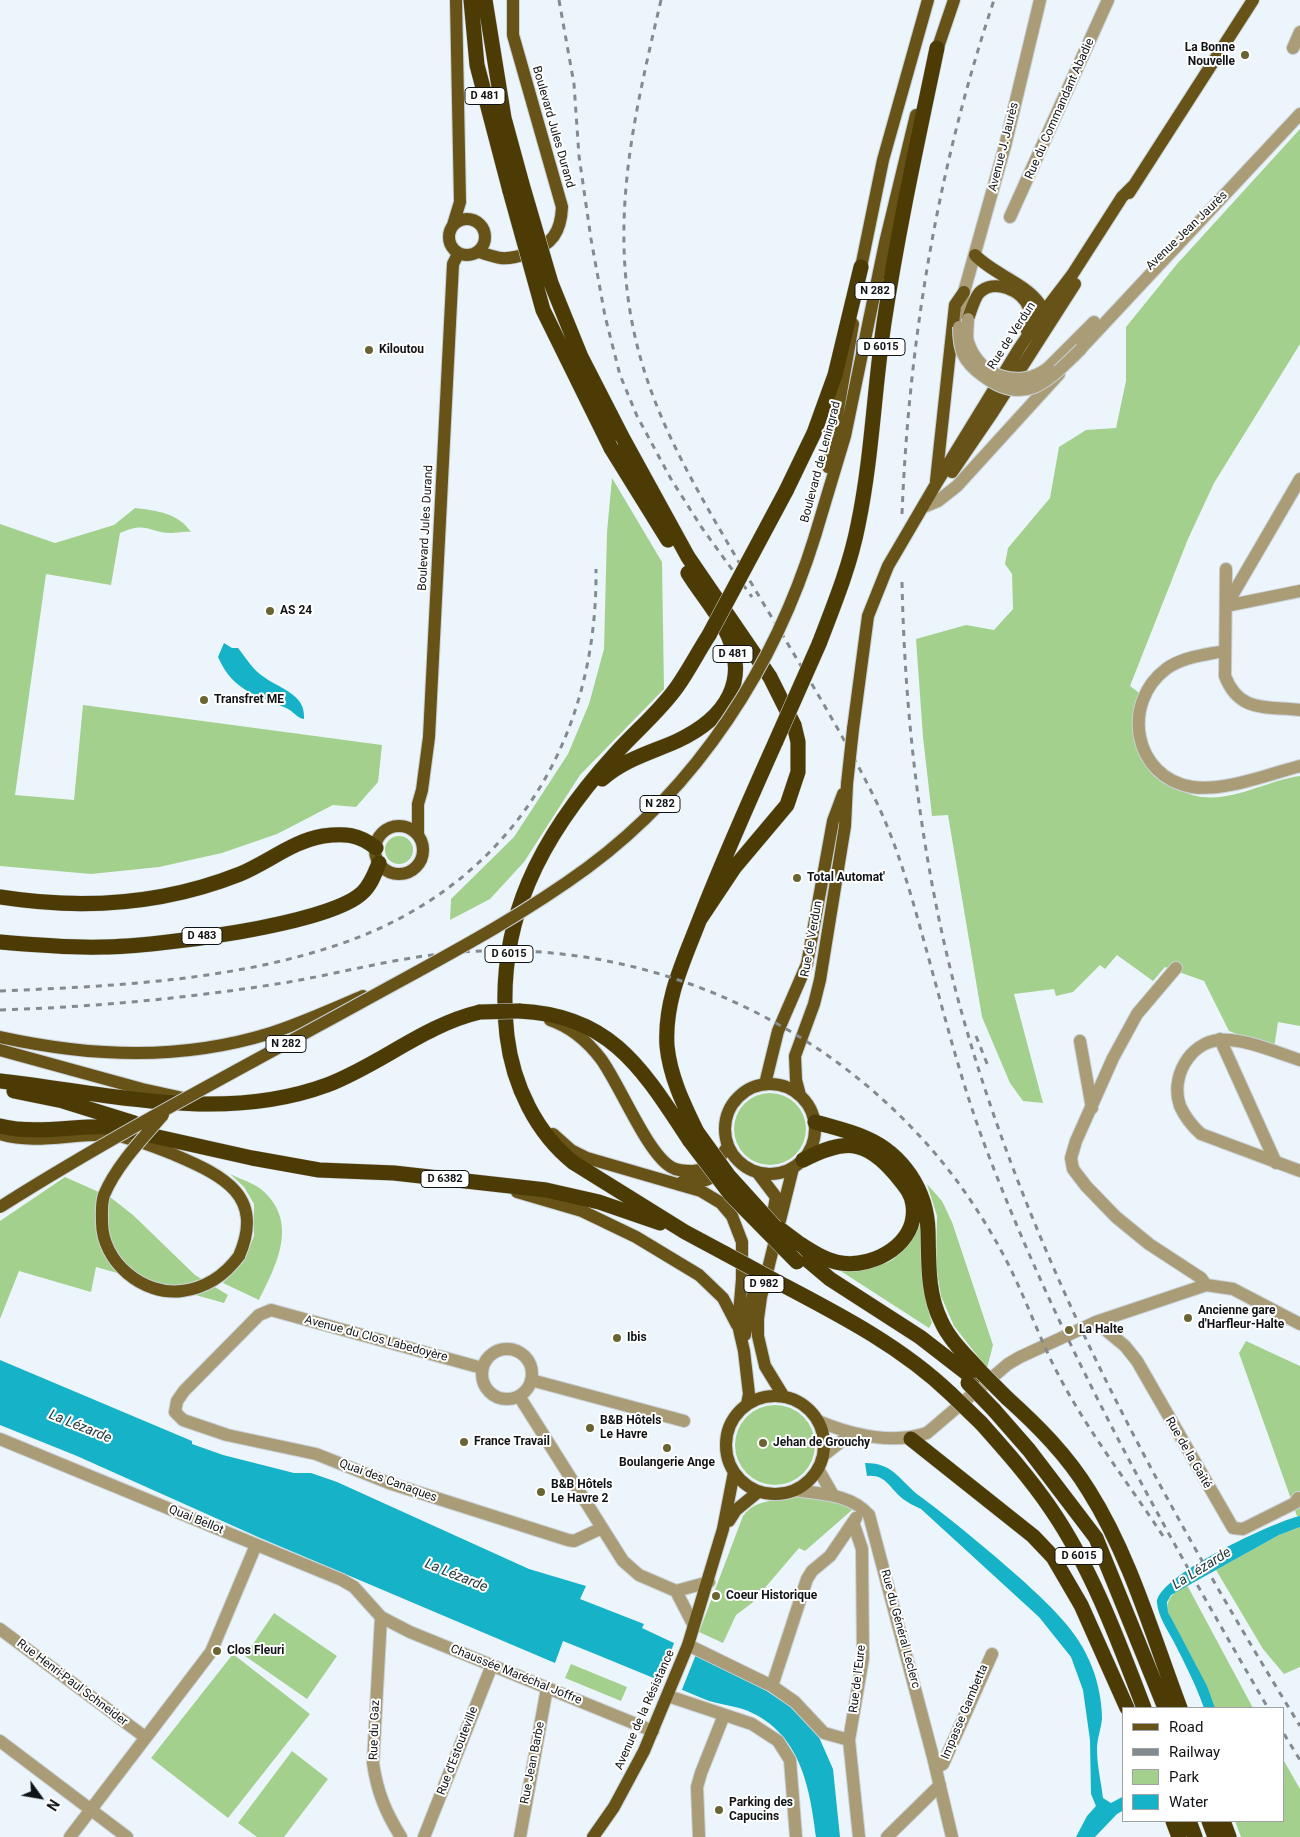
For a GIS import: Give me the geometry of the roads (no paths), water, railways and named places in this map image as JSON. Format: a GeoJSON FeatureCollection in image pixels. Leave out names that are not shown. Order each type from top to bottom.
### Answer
{"type":"FeatureCollection","features":[{"type":"Feature","properties":{"kind":"highway","name":"D 481"},"geometry":{"type":"LineString","coordinates":[[471,0],[477,64],[516,188],[581,357],[621,435],[688,557],[770,677],[794,725],[798,742],[798,772],[787,805],[739,862],[700,919]]}},
{"type":"Feature","properties":{"kind":"highway","name":"D 481"},"geometry":{"type":"LineString","coordinates":[[485,0],[516,188],[543,310],[612,448],[700,592],[723,625],[733,650],[734,678],[726,702],[709,722],[688,736],[622,764],[570,807]]}},
{"type":"Feature","properties":{"kind":"highway","name":"D 6015"},"geometry":{"type":"LineString","coordinates":[[937,48],[899,228],[884,325],[870,454],[858,526],[837,597],[819,644],[700,919],[674,987],[667,1033],[671,1068],[694,1136],[798,1253],[830,1279],[920,1337],[974,1378],[1036,1443],[1059,1475],[1086,1523]]}},
{"type":"Feature","properties":{"kind":"highway","name":"D 6015"},"geometry":{"type":"LineString","coordinates":[[861,267],[835,375],[814,433],[786,491],[709,635],[676,688],[616,753],[570,807],[542,851],[527,885],[512,933],[504,1002],[508,1045],[515,1076],[530,1110],[548,1140],[574,1164],[684,1232],[785,1286],[887,1344],[929,1373],[980,1423],[1030,1481],[1051,1510],[1071,1543],[1110,1620],[1144,1707]]}},
{"type":"Feature","properties":{"kind":"highway"},"geometry":{"type":"LineString","coordinates":[[0,897],[70,905],[129,902],[186,892],[259,866],[314,838],[338,834],[357,835],[377,855]]}},
{"type":"Feature","properties":{"kind":"highway","name":"D 483"},"geometry":{"type":"LineString","coordinates":[[0,942],[104,947],[262,927],[310,916],[361,894],[368,886],[377,855]]}},
{"type":"Feature","properties":{"kind":"highway"},"geometry":{"type":"LineString","coordinates":[[0,1080],[191,1105],[252,1103],[308,1092],[353,1074],[406,1043],[452,1020],[480,1012],[519,1010],[546,1012],[576,1021],[597,1032],[621,1049],[651,1081],[694,1136],[730,1195],[798,1253],[848,1264],[866,1262],[889,1252],[904,1239],[912,1223],[912,1198],[884,1162],[864,1149],[851,1145],[833,1146],[798,1164]]}},
{"type":"Feature","properties":{"kind":"highway","name":"D 6382"},"geometry":{"type":"LineString","coordinates":[[0,1089],[63,1101],[202,1146],[252,1158],[319,1170],[394,1173],[546,1190],[599,1202],[684,1232]]}},
{"type":"Feature","properties":{"kind":"highway"},"geometry":{"type":"LineString","coordinates":[[815,1122],[873,1141],[896,1160],[916,1183],[924,1199],[926,1210],[928,1268],[935,1305],[974,1378]]}},
{"type":"Feature","properties":{"kind":"highway"},"geometry":{"type":"LineString","coordinates":[[0,1126],[32,1130],[94,1126],[113,1127],[202,1146]]}},
{"type":"Feature","properties":{"kind":"highway","name":"D 6015"},"geometry":{"type":"LineString","coordinates":[[1000,1404],[1029,1450],[1096,1538],[1165,1707]]}},
{"type":"Feature","properties":{"kind":"highway"},"geometry":{"type":"LineString","coordinates":[[1000,1404],[1054,1444],[1077,1473],[1096,1504],[1127,1570],[1180,1707]]}},
{"type":"Feature","properties":{"kind":"highway"},"geometry":{"type":"LineString","coordinates":[[911,1438],[1033,1536],[1053,1557],[1082,1604],[1127,1707]]}},
{"type":"Feature","properties":{"kind":"highway"},"geometry":{"type":"LineString","coordinates":[[1173,1822],[1179,1837]]}},
{"type":"Feature","properties":{"kind":"highway"},"geometry":{"type":"LineString","coordinates":[[1188,1822],[1195,1837]]}},
{"type":"Feature","properties":{"kind":"highway"},"geometry":{"type":"LineString","coordinates":[[1209,1822],[1215,1837]]}},
{"type":"Feature","properties":{"kind":"highway"},"geometry":{"type":"LineString","coordinates":[[1223,1822],[1229,1837]]}},
{"type":"Feature","properties":{"kind":"main road"},"geometry":{"type":"LineString","coordinates":[[453,225],[464,219],[476,221],[480,224],[484,230],[485,241],[479,252],[469,256],[458,254],[449,243],[448,233],[453,225],[460,202],[456,0]]}},
{"type":"Feature","properties":{"kind":"main road","name":"Boulevard Jules Durand"},"geometry":{"type":"LineString","coordinates":[[479,252],[503,259],[534,252],[552,240],[556,235],[561,218],[562,207],[513,35],[513,0]]}},
{"type":"Feature","properties":{"kind":"main road","name":"Boulevard de Leningrad"},"geometry":{"type":"LineString","coordinates":[[815,536],[850,350],[861,267],[883,160],[928,0]]}},
{"type":"Feature","properties":{"kind":"main road","name":"Boulevard de Leningrad"},"geometry":{"type":"LineString","coordinates":[[815,536],[845,436],[885,243],[913,125],[954,0]]}},
{"type":"Feature","properties":{"kind":"main road","name":"Rue de Verdun"},"geometry":{"type":"LineString","coordinates":[[924,507],[936,495],[978,435],[1133,186],[1253,0]]}},
{"type":"Feature","properties":{"kind":"main road","name":"Rue de Verdun"},"geometry":{"type":"LineString","coordinates":[[800,1095],[796,1080],[796,1056],[814,1004],[820,980],[845,826],[853,729],[868,616],[888,566],[1020,347],[1072,275],[1122,197],[1133,186]]}},
{"type":"Feature","properties":{"kind":"main road","name":"Boulevard Jules Durand"},"geometry":{"type":"LineString","coordinates":[[418,836],[418,804],[422,790],[429,737],[451,293],[453,264],[458,254]]}},
{"type":"Feature","properties":{"kind":"main road"},"geometry":{"type":"LineString","coordinates":[[976,255],[989,268],[1031,295],[1039,303],[1045,320],[1040,338]]}},
{"type":"Feature","properties":{"kind":"main road"},"geometry":{"type":"LineString","coordinates":[[1031,295],[1051,293],[1072,275]]}},
{"type":"Feature","properties":{"kind":"main road"},"geometry":{"type":"LineString","coordinates":[[964,323],[978,294],[988,287],[999,285],[1014,291],[1030,308],[1031,315],[1020,347]]}},
{"type":"Feature","properties":{"kind":"main road"},"geometry":{"type":"LineString","coordinates":[[936,484],[955,305],[964,292]]}},
{"type":"Feature","properties":{"kind":"main road","name":"N 282"},"geometry":{"type":"LineString","coordinates":[[0,1207],[84,1155],[475,940],[535,904],[588,867],[659,804],[707,748],[759,669],[790,608],[815,536]]}},
{"type":"Feature","properties":{"kind":"main road","name":"Rue de Verdun"},"geometry":{"type":"LineString","coordinates":[[765,1084],[774,1041],[807,964],[833,821],[847,784]]}},
{"type":"Feature","properties":{"kind":"main road"},"geometry":{"type":"LineString","coordinates":[[399,826],[410,828],[418,836],[424,850],[419,865],[413,870],[398,874],[384,869],[377,855],[379,838],[384,832],[399,826],[418,804]]}},
{"type":"Feature","properties":{"kind":"main road"},"geometry":{"type":"LineString","coordinates":[[0,1037],[74,1051],[135,1055],[199,1050],[271,1033],[402,980]]}},
{"type":"Feature","properties":{"kind":"main road"},"geometry":{"type":"LineString","coordinates":[[519,1010],[558,1023],[592,1048],[612,1076],[656,1153],[672,1168],[684,1171],[699,1170],[715,1164],[728,1146]]}},
{"type":"Feature","properties":{"kind":"main road"},"geometry":{"type":"LineString","coordinates":[[0,1050],[142,1089],[210,1104]]}},
{"type":"Feature","properties":{"kind":"main road"},"geometry":{"type":"LineString","coordinates":[[765,1084],[784,1086],[800,1095],[810,1107],[815,1122],[813,1142],[798,1164],[775,1174],[757,1172],[742,1164],[728,1146],[725,1130],[732,1106],[742,1094],[765,1084]]}},
{"type":"Feature","properties":{"kind":"main road"},"geometry":{"type":"LineString","coordinates":[[0,1134],[28,1138],[111,1135],[160,1149],[210,1170],[230,1183],[242,1200],[248,1227],[240,1256],[219,1278],[200,1287],[181,1292],[159,1289],[136,1281],[119,1267],[107,1248],[102,1231],[104,1196],[116,1173],[170,1108]]}},
{"type":"Feature","properties":{"kind":"main road"},"geometry":{"type":"LineString","coordinates":[[530,1110],[555,1136],[579,1154],[603,1164],[667,1180],[714,1198],[727,1210],[740,1233],[743,1252],[738,1326]]}},
{"type":"Feature","properties":{"kind":"main road"},"geometry":{"type":"LineString","coordinates":[[667,1180],[687,1182],[706,1180],[742,1164]]}},
{"type":"Feature","properties":{"kind":"main road","name":"D 982"},"geometry":{"type":"LineString","coordinates":[[784,1396],[764,1366],[758,1336],[758,1319],[761,1297],[798,1164]]}},
{"type":"Feature","properties":{"kind":"main road","name":"D 982"},"geometry":{"type":"LineString","coordinates":[[747,1404],[749,1394],[744,1351],[747,1320],[775,1212],[776,1197],[757,1172]]}},
{"type":"Feature","properties":{"kind":"main road"},"geometry":{"type":"LineString","coordinates":[[473,1182],[566,1205],[636,1237],[708,1282],[724,1298],[738,1326],[744,1351]]}},
{"type":"Feature","properties":{"kind":"main road"},"geometry":{"type":"LineString","coordinates":[[784,1396],[804,1405],[818,1421],[824,1437],[824,1455],[818,1470],[809,1482],[795,1490],[777,1494],[758,1492],[744,1484],[734,1472],[727,1454],[727,1434],[736,1416],[747,1404],[766,1397],[784,1396]]}},
{"type":"Feature","properties":{"kind":"main road","name":"Avenue de la Résistance"},"geometry":{"type":"LineString","coordinates":[[593,1837],[621,1794],[653,1731],[688,1645],[693,1624],[709,1582],[723,1529],[734,1472]]}},
{"type":"Feature","properties":{"kind":"main road","name":"Avenue de la Résistance"},"geometry":{"type":"LineString","coordinates":[[723,1529],[736,1510],[758,1492]]}},
{"type":"Feature","properties":{"kind":"street","name":"Avenue J. Jaurès"},"geometry":{"type":"LineString","coordinates":[[964,292],[976,255],[1040,0]]}},
{"type":"Feature","properties":{"kind":"street","name":"Rue du Commandant Abadie"},"geometry":{"type":"LineString","coordinates":[[1010,216],[1108,0]]}},
{"type":"Feature","properties":{"kind":"street"},"geometry":{"type":"LineString","coordinates":[[1293,48],[1300,32]]}},
{"type":"Feature","properties":{"kind":"street"},"geometry":{"type":"LineString","coordinates":[[1230,189],[1300,114]]}},
{"type":"Feature","properties":{"kind":"street","name":"Avenue Jean Jaurès"},"geometry":{"type":"LineString","coordinates":[[1081,349],[1230,189]]}},
{"type":"Feature","properties":{"kind":"street","name":"Avenue Jean Jaurès"},"geometry":{"type":"LineString","coordinates":[[964,323],[967,341],[982,365],[1008,379],[1024,380],[1037,377],[1230,189]]}},
{"type":"Feature","properties":{"kind":"street"},"geometry":{"type":"LineString","coordinates":[[964,292],[964,323],[961,352],[970,365],[994,384],[1006,390],[1019,391],[1044,383],[1081,349]]}},
{"type":"Feature","properties":{"kind":"street"},"geometry":{"type":"LineString","coordinates":[[924,507],[938,501],[957,486],[1081,349]]}},
{"type":"Feature","properties":{"kind":"street"},"geometry":{"type":"LineString","coordinates":[[1226,606],[1300,479]]}},
{"type":"Feature","properties":{"kind":"street"},"geometry":{"type":"LineString","coordinates":[[1226,569],[1224,651],[1225,676],[1230,690],[1240,700],[1255,706],[1300,710]]}},
{"type":"Feature","properties":{"kind":"street"},"geometry":{"type":"LineString","coordinates":[[1226,606],[1300,591]]}},
{"type":"Feature","properties":{"kind":"street"},"geometry":{"type":"LineString","coordinates":[[1224,651],[1195,657],[1167,668],[1150,684],[1140,706],[1137,728],[1142,746],[1153,763],[1168,777],[1191,787],[1219,787],[1300,766]]}},
{"type":"Feature","properties":{"kind":"street"},"geometry":{"type":"LineString","coordinates":[[1176,968],[1137,1014],[1113,1058],[1076,1141],[1071,1158],[1073,1169],[1116,1217],[1149,1244],[1201,1278],[1206,1284]]}},
{"type":"Feature","properties":{"kind":"street"},"geometry":{"type":"LineString","coordinates":[[1300,1060],[1232,1040],[1220,1039],[1198,1047],[1186,1059],[1179,1085],[1180,1105],[1193,1126],[1201,1134],[1300,1171]]}},
{"type":"Feature","properties":{"kind":"street"},"geometry":{"type":"LineString","coordinates":[[1220,1039],[1276,1163]]}},
{"type":"Feature","properties":{"kind":"street"},"geometry":{"type":"LineString","coordinates":[[1080,1042],[1092,1108]]}},
{"type":"Feature","properties":{"kind":"street"},"geometry":{"type":"LineString","coordinates":[[818,1421],[859,1434],[892,1440],[911,1438],[927,1433],[1008,1364],[1096,1322],[1206,1284],[1233,1289],[1300,1324]]}},
{"type":"Feature","properties":{"kind":"street","name":"Avenue du Clos Labedoyère"},"geometry":{"type":"LineString","coordinates":[[175,1412],[177,1401],[182,1394],[259,1315],[270,1310],[482,1368]]}},
{"type":"Feature","properties":{"kind":"street","name":"Rue de la Gaité"},"geometry":{"type":"LineString","coordinates":[[1096,1322],[1124,1346],[1137,1362],[1233,1528],[1243,1529],[1295,1503],[1298,1498]]}},
{"type":"Feature","properties":{"kind":"street"},"geometry":{"type":"LineString","coordinates":[[512,1349],[525,1356],[530,1363],[531,1380],[528,1387],[519,1396],[507,1399],[491,1393],[482,1379],[482,1368],[488,1357],[495,1351],[512,1349]]}},
{"type":"Feature","properties":{"kind":"street"},"geometry":{"type":"LineString","coordinates":[[531,1380],[684,1421]]}},
{"type":"Feature","properties":{"kind":"street"},"geometry":{"type":"LineString","coordinates":[[519,1396],[630,1569],[676,1591],[693,1624]]}},
{"type":"Feature","properties":{"kind":"street","name":"Quai des Canaques"},"geometry":{"type":"LineString","coordinates":[[175,1412],[184,1420],[227,1435],[316,1454],[389,1483],[568,1540],[574,1541],[602,1528]]}},
{"type":"Feature","properties":{"kind":"street"},"geometry":{"type":"LineString","coordinates":[[824,1455],[843,1440],[859,1434]]}},
{"type":"Feature","properties":{"kind":"street","name":"Quai Bellot"},"geometry":{"type":"LineString","coordinates":[[0,1439],[342,1580],[354,1587],[380,1617]]}},
{"type":"Feature","properties":{"kind":"street"},"geometry":{"type":"LineString","coordinates":[[818,1470],[834,1495]]}},
{"type":"Feature","properties":{"kind":"street"},"geometry":{"type":"LineString","coordinates":[[772,1686],[807,1579],[812,1571],[830,1556],[853,1522],[865,1510],[855,1503],[834,1495],[795,1490]]}},
{"type":"Feature","properties":{"kind":"street","name":"Rue du Général Leclerc"},"geometry":{"type":"LineString","coordinates":[[865,1510],[872,1520],[952,1837]]}},
{"type":"Feature","properties":{"kind":"street","name":"Rue de l'Eure"},"geometry":{"type":"LineString","coordinates":[[853,1522],[862,1549],[863,1658],[849,1740],[859,1837]]}},
{"type":"Feature","properties":{"kind":"street"},"geometry":{"type":"LineString","coordinates":[[70,1837],[211,1652],[256,1545]]}},
{"type":"Feature","properties":{"kind":"street"},"geometry":{"type":"LineString","coordinates":[[676,1591],[709,1582]]}},
{"type":"Feature","properties":{"kind":"street","name":"Chaussée Maréchal Joffre"},"geometry":{"type":"LineString","coordinates":[[380,1617],[410,1632],[653,1731]]}},
{"type":"Feature","properties":{"kind":"street","name":"Rue du Gaz"},"geometry":{"type":"LineString","coordinates":[[380,1617],[374,1764],[376,1783],[386,1812],[402,1837]]}},
{"type":"Feature","properties":{"kind":"street","name":"Rue Henri-Paul Schneider"},"geometry":{"type":"LineString","coordinates":[[0,1629],[145,1737]]}},
{"type":"Feature","properties":{"kind":"street"},"geometry":{"type":"LineString","coordinates":[[688,1645],[772,1686],[795,1702],[824,1733],[849,1740]]}},
{"type":"Feature","properties":{"kind":"street","name":"Impasse Gambetta"},"geometry":{"type":"LineString","coordinates":[[936,1768],[943,1764],[992,1654]]}},
{"type":"Feature","properties":{"kind":"street","name":"Rue d'Estouteville"},"geometry":{"type":"LineString","coordinates":[[424,1837],[492,1665]]}},
{"type":"Feature","properties":{"kind":"street","name":"Rue Jean Barbe"},"geometry":{"type":"LineString","coordinates":[[520,1837],[547,1688]]}},
{"type":"Feature","properties":{"kind":"street"},"geometry":{"type":"LineString","coordinates":[[669,1692],[724,1715],[752,1724],[778,1741],[790,1760],[796,1837]]}},
{"type":"Feature","properties":{"kind":"street"},"geometry":{"type":"LineString","coordinates":[[698,1837],[698,1787],[701,1773],[724,1715]]}},
{"type":"Feature","properties":{"kind":"street"},"geometry":{"type":"LineString","coordinates":[[0,1741],[127,1837]]}},
{"type":"Feature","properties":{"kind":"street"},"geometry":{"type":"LineString","coordinates":[[887,1837],[940,1785]]}},
{"type":"Feature","properties":{"kind":"water"},"geometry":{"type":"Polygon","coordinates":[[[224,643],[232,648],[238,648],[260,674],[291,693],[301,704],[304,711],[304,719],[288,709],[247,691],[231,678],[218,657],[224,643]]]}},
{"type":"Feature","properties":{"kind":"water","name":"La Lézarde"},"geometry":{"type":"Polygon","coordinates":[[[0,1360],[192,1441],[192,1444],[223,1455],[294,1473],[311,1473],[337,1482],[529,1569],[586,1586],[580,1599],[644,1624],[642,1628],[744,1676],[794,1709],[818,1735],[833,1769],[840,1837],[816,1837],[806,1781],[799,1764],[791,1747],[780,1733],[766,1721],[748,1711],[704,1699],[563,1641],[555,1663],[258,1537],[77,1456],[0,1425],[0,1360]]]}},
{"type":"Feature","properties":{"kind":"water"},"geometry":{"type":"Polygon","coordinates":[[[865,1463],[883,1466],[896,1474],[1021,1579],[1062,1619],[1079,1641],[1092,1667],[1100,1699],[1102,1719],[1097,1749],[1103,1798],[1111,1803],[1122,1797],[1122,1811],[1095,1837],[1076,1837],[1087,1816],[1096,1806],[1091,1794],[1090,1740],[1083,1690],[1071,1657],[1039,1617],[921,1509],[903,1499],[879,1477],[867,1476],[865,1463]]]}},
{"type":"Feature","properties":{"kind":"water","name":"La Lézarde"},"geometry":{"type":"Polygon","coordinates":[[[1300,1516],[1300,1527],[1279,1535],[1171,1595],[1167,1602],[1168,1612],[1207,1686],[1215,1707],[1204,1707],[1159,1613],[1157,1603],[1162,1592],[1175,1579],[1195,1565],[1243,1539],[1300,1516]]]}},
{"type":"Feature","properties":{"kind":"railway"},"geometry":{"type":"LineString","coordinates":[[559,0],[574,84],[579,156],[591,239],[605,316],[620,375],[637,416],[671,479],[702,528],[752,597]]}},
{"type":"Feature","properties":{"kind":"railway"},"geometry":{"type":"LineString","coordinates":[[661,0],[634,124],[625,206],[624,247],[627,289],[641,362],[662,418],[688,473],[826,708],[861,771],[886,822],[907,882],[950,1037],[973,1111],[1019,1230],[1050,1301],[1118,1439],[1154,1507],[1267,1707]]}},
{"type":"Feature","properties":{"kind":"railway"},"geometry":{"type":"LineString","coordinates":[[902,514],[911,383],[919,318],[930,254],[957,126],[994,0]]}},
{"type":"Feature","properties":{"kind":"railway"},"geometry":{"type":"LineString","coordinates":[[0,991],[130,984],[217,974],[302,956],[343,943],[402,917],[453,884],[497,845],[532,799],[561,748],[581,692],[593,632],[596,569]]}},
{"type":"Feature","properties":{"kind":"railway"},"geometry":{"type":"LineString","coordinates":[[902,582],[907,688],[925,847],[946,951],[959,1003],[988,1099],[1023,1193],[1061,1286],[1104,1376],[1198,1554],[1300,1726]]}},
{"type":"Feature","properties":{"kind":"railway"},"geometry":{"type":"LineString","coordinates":[[0,1010],[107,1004],[212,993],[283,983],[417,957],[462,952],[533,952],[604,960],[672,978],[738,1004],[801,1038],[858,1079],[911,1127],[957,1181],[1001,1250],[1052,1362],[1070,1395],[1165,1539]]}},
{"type":"Feature","properties":{"kind":"railway"},"geometry":{"type":"LineString","coordinates":[[976,1036],[988,1066]]}},
{"type":"Feature","properties":{"kind":"railway"},"geometry":{"type":"LineString","coordinates":[[1285,1736],[1300,1760]]}},
{"type":"Feature","properties":{"kind":"place","name":"La Bonne Nouvelle"},"geometry":{"type":"Point","coordinates":[1245,55]}},
{"type":"Feature","properties":{"kind":"place","name":"Kiloutou"},"geometry":{"type":"Point","coordinates":[369,350]}},
{"type":"Feature","properties":{"kind":"place","name":"AS 24"},"geometry":{"type":"Point","coordinates":[270,611]}},
{"type":"Feature","properties":{"kind":"place","name":"Transfret ME"},"geometry":{"type":"Point","coordinates":[204,700]}},
{"type":"Feature","properties":{"kind":"place","name":"Total Automat'"},"geometry":{"type":"Point","coordinates":[797,878]}},
{"type":"Feature","properties":{"kind":"place","name":"Ancienne gare d'Harfleur-Halte"},"geometry":{"type":"Point","coordinates":[1188,1318]}},
{"type":"Feature","properties":{"kind":"place","name":"La Halte"},"geometry":{"type":"Point","coordinates":[1069,1330]}},
{"type":"Feature","properties":{"kind":"place","name":"Ibis"},"geometry":{"type":"Point","coordinates":[617,1338]}},
{"type":"Feature","properties":{"kind":"place","name":"B&B Hôtels Le Havre"},"geometry":{"type":"Point","coordinates":[590,1428]}},
{"type":"Feature","properties":{"kind":"place","name":"France Travail"},"geometry":{"type":"Point","coordinates":[464,1442]}},
{"type":"Feature","properties":{"kind":"place","name":"Jehan de Grouchy"},"geometry":{"type":"Point","coordinates":[763,1443]}},
{"type":"Feature","properties":{"kind":"place","name":"Boulangerie Ange"},"geometry":{"type":"Point","coordinates":[667,1448]}},
{"type":"Feature","properties":{"kind":"place","name":"B&B Hôtels Le Havre 2"},"geometry":{"type":"Point","coordinates":[541,1492]}},
{"type":"Feature","properties":{"kind":"place","name":"Coeur Historique"},"geometry":{"type":"Point","coordinates":[716,1596]}},
{"type":"Feature","properties":{"kind":"place","name":"Clos Fleuri"},"geometry":{"type":"Point","coordinates":[217,1651]}},
{"type":"Feature","properties":{"kind":"place","name":"Parking des Capucins"},"geometry":{"type":"Point","coordinates":[719,1810]}}]}
